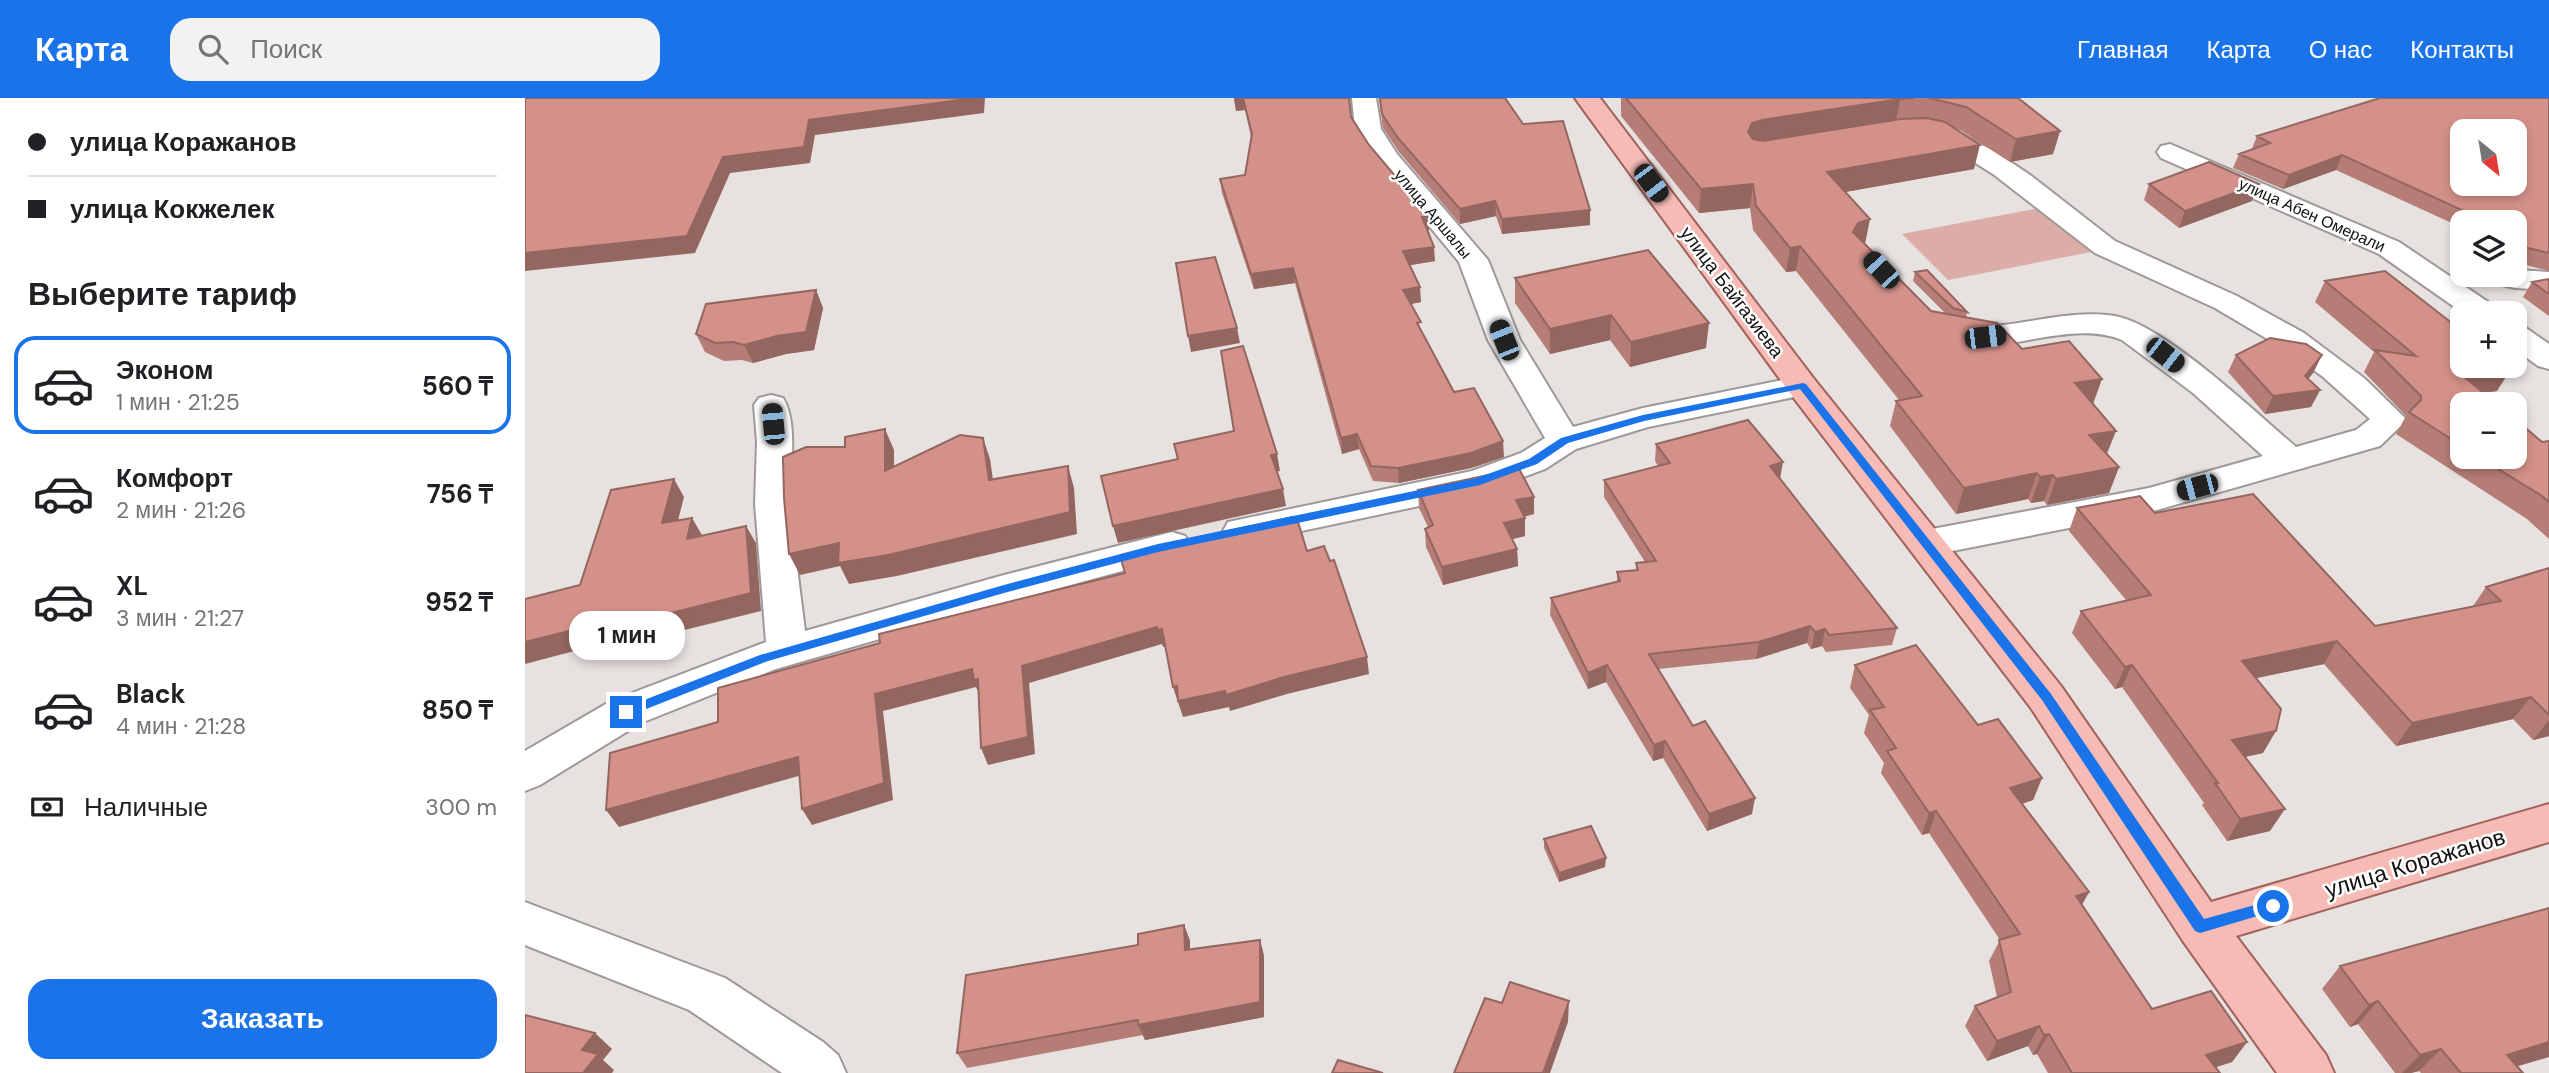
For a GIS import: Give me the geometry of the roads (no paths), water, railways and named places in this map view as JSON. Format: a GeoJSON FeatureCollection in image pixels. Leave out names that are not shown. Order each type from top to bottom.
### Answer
{"type":"FeatureCollection","features":[{"type":"Feature","properties":{"kind":"main road","name":"улица Байгазиева"},"geometry":{"type":"LineString","coordinates":[[1587,98],[1803,386],[2046,697],[2200,926],[2308,1073]]}},
{"type":"Feature","properties":{"kind":"main road","name":"улица Коражанов"},"geometry":{"type":"LineString","coordinates":[[2200,926],[2549,822]]}},
{"type":"Feature","properties":{"kind":"street","name":"улица Аршалы"},"geometry":{"type":"LineString","coordinates":[[1364,98],[1368,129],[1386,159],[1473,260],[1504,340],[1564,440]]}},
{"type":"Feature","properties":{"kind":"street"},"geometry":{"type":"LineString","coordinates":[[1896,132],[1922,131],[1951,137],[2048,202],[2103,246],[2226,302],[2296,342],[2355,384],[2390,420],[2368,439],[2150,500],[1927,543]]}},
{"type":"Feature","properties":{"kind":"street","name":"улица Абен Омерали"},"geometry":{"type":"LineString","coordinates":[[2170,152],[2389,248],[2466,301]]}},
{"type":"Feature","properties":{"kind":"street"},"geometry":{"type":"LineString","coordinates":[[2389,248],[2450,264]]}},
{"type":"Feature","properties":{"kind":"street"},"geometry":{"type":"LineString","coordinates":[[2527,279],[2549,281]]}},
{"type":"Feature","properties":{"kind":"street"},"geometry":{"type":"LineString","coordinates":[[1929,319],[1938,327],[1985,337],[2078,325],[2113,325],[2165,355],[2205,386],[2290,461]]}},
{"type":"Feature","properties":{"kind":"street"},"geometry":{"type":"LineString","coordinates":[[2527,343],[2549,359]]}},
{"type":"Feature","properties":{"kind":"street"},"geometry":{"type":"LineString","coordinates":[[525,773],[626,712],[787,651],[1158,548],[1480,481],[1533,461],[1564,440],[1643,418],[1803,386]]}},
{"type":"Feature","properties":{"kind":"street"},"geometry":{"type":"LineString","coordinates":[[771,405],[774,442],[773,504],[787,651]]}},
{"type":"Feature","properties":{"kind":"street"},"geometry":{"type":"LineString","coordinates":[[525,923],[707,994],[805,1059],[820,1073]]}}]}
